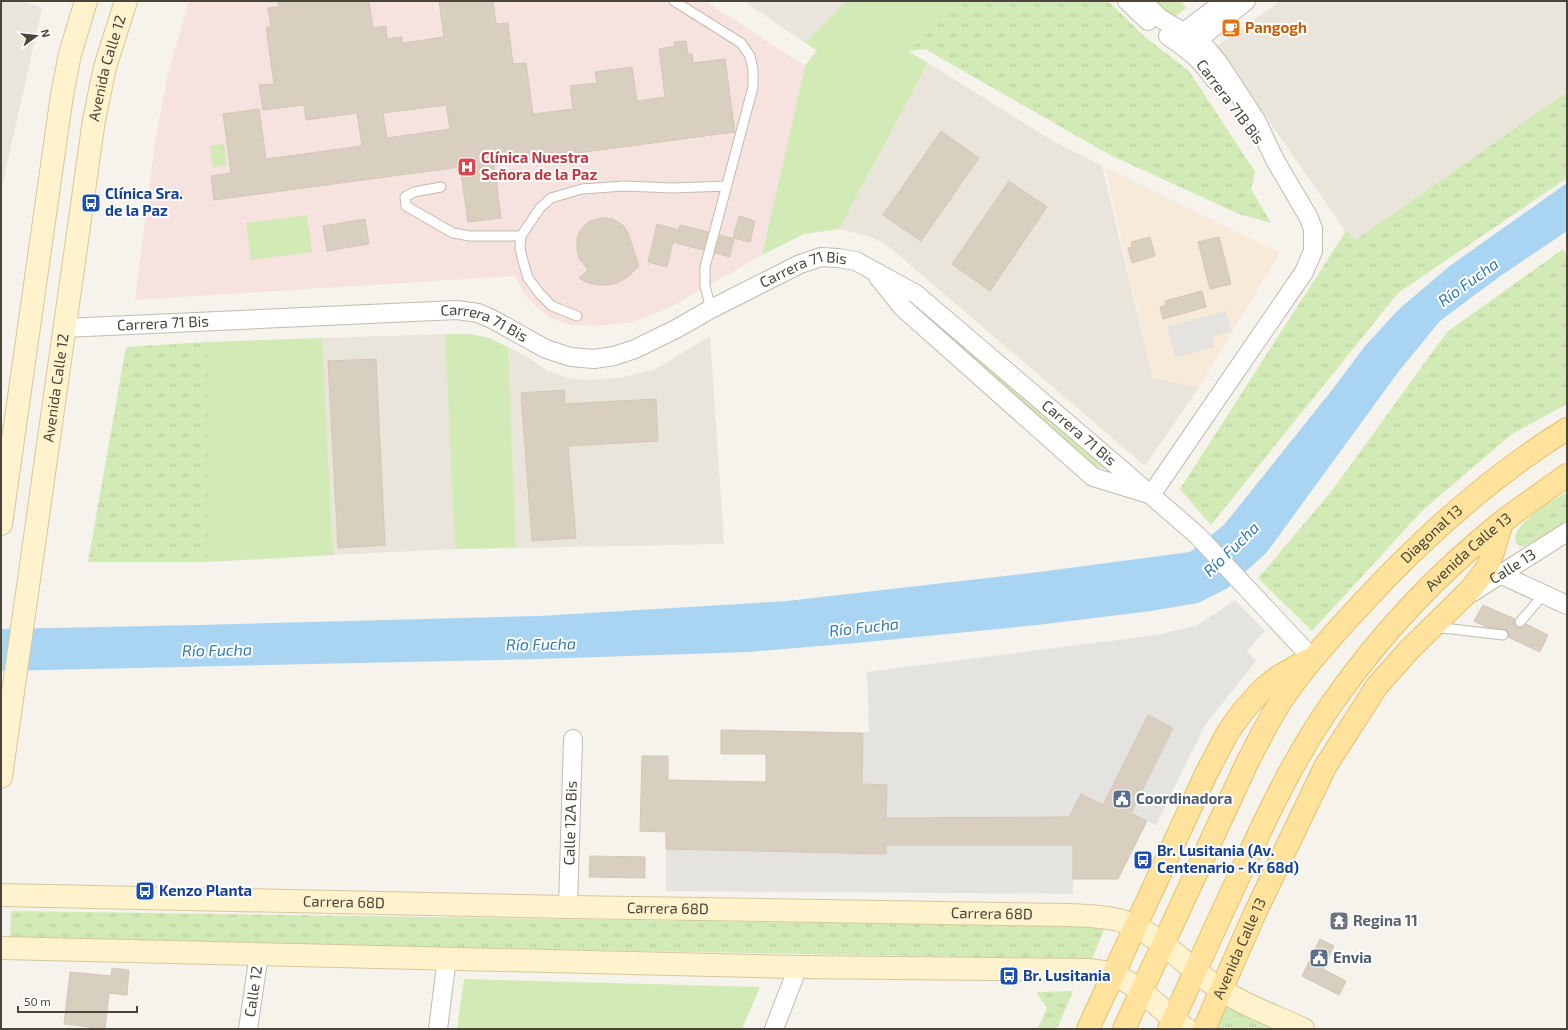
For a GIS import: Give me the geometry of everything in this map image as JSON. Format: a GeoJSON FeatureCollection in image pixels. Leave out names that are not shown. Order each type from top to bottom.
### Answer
{"type":"FeatureCollection","features":[{"type":"Feature","properties":{"kind":"main road"},"geometry":{"type":"LineString","coordinates":[[1,524],[62,95],[70,54],[85,1]]}},
{"type":"Feature","properties":{"kind":"main road","name":"Avenida Calle 12"},"geometry":{"type":"LineString","coordinates":[[1,777],[94,120],[105,67],[126,1]]}},
{"type":"Feature","properties":{"kind":"main road","name":"Diagonal 13"},"geometry":{"type":"LineString","coordinates":[[1312,658],[1390,573],[1424,540],[1474,496],[1541,445],[1567,429]]}},
{"type":"Feature","properties":{"kind":"main road"},"geometry":{"type":"LineString","coordinates":[[1502,522],[1567,475]]}},
{"type":"Feature","properties":{"kind":"main road","name":"Avenida Calle 13"},"geometry":{"type":"LineString","coordinates":[[1204,1029],[1255,913],[1300,816],[1325,767],[1362,707],[1390,671],[1471,589],[1493,571],[1493,552],[1502,522]]}},
{"type":"Feature","properties":{"kind":"main road","name":"Avenida Calle 13"},"geometry":{"type":"LineString","coordinates":[[1176,1026],[1195,971],[1259,832],[1290,773],[1333,702],[1377,644],[1414,603],[1450,568],[1502,522]]}},
{"type":"Feature","properties":{"kind":"main road"},"geometry":{"type":"LineString","coordinates":[[1362,707],[1377,644]]}},
{"type":"Feature","properties":{"kind":"main road"},"geometry":{"type":"LineString","coordinates":[[1088,1029],[1206,774],[1228,732],[1243,711],[1264,688],[1278,677],[1312,658]]}},
{"type":"Feature","properties":{"kind":"main road"},"geometry":{"type":"LineString","coordinates":[[1124,1029],[1247,762],[1266,725],[1281,701],[1312,658]]}},
{"type":"Feature","properties":{"kind":"main road","name":"Carrera 68D"},"geometry":{"type":"LineString","coordinates":[[1,895],[568,907],[1070,915],[1115,919],[1135,927],[1163,944],[1195,971],[1221,990],[1303,1029]]}},
{"type":"Feature","properties":{"kind":"main road"},"geometry":{"type":"LineString","coordinates":[[1,948],[798,966],[1086,970],[1113,975],[1140,992],[1176,1026]]}},
{"type":"Feature","properties":{"kind":"street","name":"Carrera 71B Bis"},"geometry":{"type":"LineString","coordinates":[[1127,1],[1157,28],[1209,51],[1220,65],[1257,122],[1275,160],[1309,218],[1313,230],[1314,241],[1313,251],[1304,272],[1151,496]]}},
{"type":"Feature","properties":{"kind":"street","name":"Carrera 71B Bis"},"geometry":{"type":"LineString","coordinates":[[1142,1],[1185,40]]}},
{"type":"Feature","properties":{"kind":"street"},"geometry":{"type":"LineString","coordinates":[[1185,40],[1225,1]]}},
{"type":"Feature","properties":{"kind":"street"},"geometry":{"type":"LineString","coordinates":[[1185,40],[1246,1]]}},
{"type":"Feature","properties":{"kind":"street","name":"Carrera 71 Bis"},"geometry":{"type":"LineString","coordinates":[[64,328],[457,310],[492,318],[546,349],[571,357],[594,359],[614,356],[635,349],[800,264],[822,257],[856,261],[916,294],[1198,536],[1312,658]]}},
{"type":"Feature","properties":{"kind":"street","name":"Carrera 71 Bis"},"geometry":{"type":"LineString","coordinates":[[873,270],[902,307],[1093,477],[1151,496]]}},
{"type":"Feature","properties":{"kind":"street","name":"Calle 13"},"geometry":{"type":"LineString","coordinates":[[1493,571],[1567,532]]}},
{"type":"Feature","properties":{"kind":"street"},"geometry":{"type":"LineString","coordinates":[[1493,571],[1567,605]]}},
{"type":"Feature","properties":{"kind":"street","name":"Calle 12A Bis"},"geometry":{"type":"LineString","coordinates":[[568,907],[573,739]]}},
{"type":"Feature","properties":{"kind":"street","name":"Calle 12"},"geometry":{"type":"LineString","coordinates":[[248,1029],[260,954]]}},
{"type":"Feature","properties":{"kind":"street"},"geometry":{"type":"LineString","coordinates":[[438,1029],[448,958]]}},
{"type":"Feature","properties":{"kind":"street"},"geometry":{"type":"LineString","coordinates":[[774,1029],[798,966]]}},
{"type":"Feature","properties":{"kind":"lane"},"geometry":{"type":"LineString","coordinates":[[674,1],[741,43],[750,56],[754,69],[753,87],[705,267],[706,286],[711,309]]}},
{"type":"Feature","properties":{"kind":"lane"},"geometry":{"type":"LineString","coordinates":[[577,316],[552,306],[540,294],[528,278],[520,248],[521,236],[540,208],[551,198],[582,189],[624,186],[673,188],[727,186]]}},
{"type":"Feature","properties":{"kind":"lane"},"geometry":{"type":"LineString","coordinates":[[441,187],[414,192],[405,197],[406,206],[452,233],[470,236],[521,236]]}},
{"type":"Feature","properties":{"kind":"lane"},"geometry":{"type":"LineString","coordinates":[[1520,622],[1544,594]]}},
{"type":"Feature","properties":{"kind":"lane"},"geometry":{"type":"LineString","coordinates":[[1431,628],[1503,635]]}},
{"type":"Feature","properties":{"kind":"shaded area"},"geometry":{"type":"Polygon","coordinates":[[[1,1],[23,1],[42,8],[1,191],[1,1]]]}},
{"type":"Feature","properties":{"kind":"shaded area","name":"Clínica Nuestra Señora de la Paz"},"geometry":{"type":"Polygon","coordinates":[[[189,1],[705,1],[805,66],[762,255],[669,308],[632,322],[598,326],[569,325],[550,318],[534,305],[523,292],[515,276],[135,300],[156,135],[168,73],[189,1]]]}},
{"type":"Feature","properties":{"kind":"shaded area"},"geometry":{"type":"Polygon","coordinates":[[[744,1],[847,1],[805,43],[744,1]]]}},
{"type":"Feature","properties":{"kind":"shaded area"},"geometry":{"type":"Polygon","coordinates":[[[1280,1],[1567,1],[1567,92],[1353,242],[1217,46],[1280,1]]]}},
{"type":"Feature","properties":{"kind":"shaded area"},"geometry":{"type":"Polygon","coordinates":[[[928,63],[1053,141],[1102,166],[1153,378],[1199,387],[1145,466],[888,246],[872,237],[839,229],[928,63]]]}},
{"type":"Feature","properties":{"kind":"shaded area"},"geometry":{"type":"Polygon","coordinates":[[[1105,167],[1280,253],[1199,387],[1153,378],[1105,167]]]}},
{"type":"Feature","properties":{"kind":"shaded area"},"geometry":{"type":"Polygon","coordinates":[[[1226,311],[1232,331],[1214,336],[1214,347],[1175,358],[1167,327],[1226,311]]]}},
{"type":"Feature","properties":{"kind":"shaded area"},"geometry":{"type":"Polygon","coordinates":[[[445,334],[455,549],[333,555],[322,338],[445,334]]]}},
{"type":"Feature","properties":{"kind":"shaded area"},"geometry":{"type":"Polygon","coordinates":[[[710,336],[724,544],[516,548],[508,347],[526,356],[548,371],[569,378],[593,380],[619,378],[656,369],[710,336]]]}},
{"type":"Feature","properties":{"kind":"shaded area"},"geometry":{"type":"Polygon","coordinates":[[[1235,600],[1265,631],[1247,651],[1256,661],[1205,725],[1156,825],[1131,813],[1173,728],[1148,715],[1103,805],[1081,794],[1069,817],[886,818],[887,785],[862,784],[863,733],[869,732],[867,672],[1156,635],[1196,626],[1235,600]]]}},
{"type":"Feature","properties":{"kind":"shaded area"},"geometry":{"type":"Polygon","coordinates":[[[886,845],[1073,845],[1073,894],[666,891],[666,849],[886,854],[886,845]]]}},
{"type":"Feature","properties":{"kind":"green space"},"geometry":{"type":"Polygon","coordinates":[[[847,1],[956,1],[908,51],[928,63],[839,229],[804,234],[762,255],[805,66],[817,50],[805,43],[847,1]]]}},
{"type":"Feature","properties":{"kind":"green space"},"geometry":{"type":"Polygon","coordinates":[[[956,1],[1108,1],[1145,37],[1189,71],[1255,172],[1251,189],[1271,223],[1239,214],[1110,155],[925,49],[908,51],[956,1]]]}},
{"type":"Feature","properties":{"kind":"green space"},"geometry":{"type":"Polygon","coordinates":[[[1151,1],[1181,1],[1186,8],[1171,20],[1151,1]]]}},
{"type":"Feature","properties":{"kind":"green space"},"geometry":{"type":"Polygon","coordinates":[[[1567,92],[1567,178],[1398,293],[1211,525],[1180,489],[1346,231],[1354,241],[1567,92]]]}},
{"type":"Feature","properties":{"kind":"green space"},"geometry":{"type":"Polygon","coordinates":[[[224,144],[227,165],[213,167],[210,146],[224,144]]]}},
{"type":"Feature","properties":{"kind":"green space"},"geometry":{"type":"Polygon","coordinates":[[[307,215],[312,252],[251,260],[246,223],[307,215]]]}},
{"type":"Feature","properties":{"kind":"green space"},"geometry":{"type":"Polygon","coordinates":[[[1563,249],[1567,256],[1567,404],[1512,434],[1422,511],[1312,631],[1258,578],[1331,492],[1447,332],[1563,249]]]}},
{"type":"Feature","properties":{"kind":"green space"},"geometry":{"type":"Polygon","coordinates":[[[923,311],[1109,470],[1095,466],[920,315],[923,311]]]}},
{"type":"Feature","properties":{"kind":"green space"},"geometry":{"type":"Polygon","coordinates":[[[445,334],[471,334],[489,338],[508,347],[516,548],[455,549],[445,334]]]}},
{"type":"Feature","properties":{"kind":"green space"},"geometry":{"type":"Polygon","coordinates":[[[322,338],[333,555],[207,562],[207,342],[322,338]]]}},
{"type":"Feature","properties":{"kind":"green space"},"geometry":{"type":"Polygon","coordinates":[[[207,342],[207,562],[88,562],[126,347],[207,342]]]}},
{"type":"Feature","properties":{"kind":"green space"},"geometry":{"type":"Polygon","coordinates":[[[1567,492],[1567,523],[1523,547],[1517,544],[1515,538],[1522,525],[1536,512],[1567,492]]]}},
{"type":"Feature","properties":{"kind":"green space"},"geometry":{"type":"Polygon","coordinates":[[[11,911],[1105,927],[1092,959],[10,940],[11,911]]]}},
{"type":"Feature","properties":{"kind":"green space"},"geometry":{"type":"Polygon","coordinates":[[[464,979],[760,987],[742,1029],[457,1029],[464,979]]]}},
{"type":"Feature","properties":{"kind":"green space"},"geometry":{"type":"Polygon","coordinates":[[[1073,991],[1057,1029],[1038,1029],[1047,1008],[1036,992],[1073,991]]]}},
{"type":"Feature","properties":{"kind":"green space"},"geometry":{"type":"Polygon","coordinates":[[[1224,1005],[1276,1029],[1211,1029],[1224,1005]]]}},
{"type":"Feature","properties":{"kind":"water","name":"Río Fucha"},"geometry":{"type":"Polygon","coordinates":[[[1567,183],[1567,231],[1499,277],[1440,321],[1399,371],[1267,552],[1228,588],[1198,603],[1151,611],[1037,625],[747,652],[539,659],[1,671],[1,629],[540,616],[787,601],[1039,572],[1190,552],[1224,525],[1332,390],[1365,346],[1399,309],[1451,265],[1567,183]]]}},
{"type":"Feature","properties":{"kind":"building"},"geometry":{"type":"Polygon","coordinates":[[[278,1],[369,1],[373,28],[386,26],[387,39],[402,37],[402,43],[444,37],[439,1],[493,1],[496,24],[508,23],[513,64],[526,63],[533,114],[573,109],[570,86],[597,83],[595,72],[632,67],[637,101],[665,97],[659,49],[675,46],[674,42],[686,41],[688,54],[692,54],[693,63],[725,59],[735,132],[494,164],[501,218],[468,222],[460,167],[214,200],[211,176],[231,173],[223,114],[259,109],[266,159],[362,146],[357,113],[306,120],[304,105],[263,110],[259,85],[274,84],[266,27],[271,27],[268,8],[278,7],[278,1]],[[446,105],[383,113],[387,138],[450,129],[446,105]]]}},
{"type":"Feature","properties":{"kind":"building"},"geometry":{"type":"Polygon","coordinates":[[[941,131],[979,158],[921,241],[883,215],[941,131]]]}},
{"type":"Feature","properties":{"kind":"building"},"geometry":{"type":"Polygon","coordinates":[[[1009,181],[1047,207],[990,291],[952,264],[1009,181]]]}},
{"type":"Feature","properties":{"kind":"building"},"geometry":{"type":"Polygon","coordinates":[[[739,216],[755,221],[750,242],[733,238],[739,216]]]}},
{"type":"Feature","properties":{"kind":"building"},"geometry":{"type":"Polygon","coordinates":[[[601,218],[613,219],[624,226],[628,233],[639,266],[628,277],[617,283],[608,285],[588,283],[579,278],[588,270],[579,258],[577,251],[577,238],[585,225],[590,221],[601,218]]]}},
{"type":"Feature","properties":{"kind":"building"},"geometry":{"type":"Polygon","coordinates":[[[365,219],[369,244],[327,251],[323,226],[365,219]]]}},
{"type":"Feature","properties":{"kind":"building"},"geometry":{"type":"Polygon","coordinates":[[[657,224],[679,230],[680,225],[708,232],[703,250],[673,242],[667,267],[648,262],[657,224]]]}},
{"type":"Feature","properties":{"kind":"building"},"geometry":{"type":"Polygon","coordinates":[[[720,235],[734,239],[730,257],[715,253],[720,235]]]}},
{"type":"Feature","properties":{"kind":"building"},"geometry":{"type":"Polygon","coordinates":[[[1150,237],[1155,256],[1132,263],[1128,248],[1132,247],[1131,242],[1150,237]]]}},
{"type":"Feature","properties":{"kind":"building"},"geometry":{"type":"Polygon","coordinates":[[[1219,237],[1231,284],[1210,289],[1198,242],[1219,237]]]}},
{"type":"Feature","properties":{"kind":"building"},"geometry":{"type":"Polygon","coordinates":[[[1202,291],[1206,307],[1163,319],[1160,307],[1166,305],[1165,301],[1202,291]]]}},
{"type":"Feature","properties":{"kind":"building"},"geometry":{"type":"Polygon","coordinates":[[[376,359],[385,545],[338,548],[328,361],[376,359]]]}},
{"type":"Feature","properties":{"kind":"building"},"geometry":{"type":"Polygon","coordinates":[[[564,390],[565,404],[656,399],[658,441],[568,446],[576,538],[532,541],[521,393],[564,390]]]}},
{"type":"Feature","properties":{"kind":"building"},"geometry":{"type":"Polygon","coordinates":[[[1483,605],[1515,619],[1515,624],[1519,628],[1526,624],[1548,635],[1540,652],[1508,637],[1509,633],[1506,630],[1486,627],[1474,621],[1483,605]]]}},
{"type":"Feature","properties":{"kind":"building"},"geometry":{"type":"Polygon","coordinates":[[[1148,715],[1173,728],[1131,813],[1147,821],[1118,879],[1073,879],[1073,845],[886,845],[886,854],[666,849],[666,832],[640,831],[642,756],[668,756],[668,780],[766,782],[766,754],[721,754],[721,730],[863,733],[862,784],[887,785],[886,818],[1069,817],[1081,794],[1103,805],[1148,715]]]}},
{"type":"Feature","properties":{"kind":"building"},"geometry":{"type":"Polygon","coordinates":[[[590,856],[645,857],[645,878],[589,877],[590,856]]]}},
{"type":"Feature","properties":{"kind":"building","name":"Envia"},"geometry":{"type":"Polygon","coordinates":[[[1320,939],[1334,946],[1323,969],[1346,981],[1339,995],[1302,976],[1320,939]]]}},
{"type":"Feature","properties":{"kind":"building"},"geometry":{"type":"Polygon","coordinates":[[[112,968],[129,970],[127,995],[109,993],[105,1029],[64,1024],[70,972],[111,976],[112,968]]]}},
{"type":"Feature","properties":{"kind":"place","name":"Pangogh"},"geometry":{"type":"Point","coordinates":[1231,28]}},
{"type":"Feature","properties":{"kind":"place","name":"Clínica Nuestra Señora de la Paz"},"geometry":{"type":"Point","coordinates":[467,167]}},
{"type":"Feature","properties":{"kind":"place","name":"Clínica Sra. de la Paz"},"geometry":{"type":"Point","coordinates":[91,203]}},
{"type":"Feature","properties":{"kind":"place","name":"Coordinadora"},"geometry":{"type":"Point","coordinates":[1122,799]}},
{"type":"Feature","properties":{"kind":"place","name":"Br. Lusitania (Av. Centenario - Kr 68d)"},"geometry":{"type":"Point","coordinates":[1143,860]}},
{"type":"Feature","properties":{"kind":"place","name":"Kenzo Planta"},"geometry":{"type":"Point","coordinates":[145,891]}},
{"type":"Feature","properties":{"kind":"place","name":"Regina 11"},"geometry":{"type":"Point","coordinates":[1339,921]}},
{"type":"Feature","properties":{"kind":"place","name":"Envia"},"geometry":{"type":"Point","coordinates":[1319,958]}},
{"type":"Feature","properties":{"kind":"place","name":"Br. Lusitania"},"geometry":{"type":"Point","coordinates":[1009,976]}}]}
